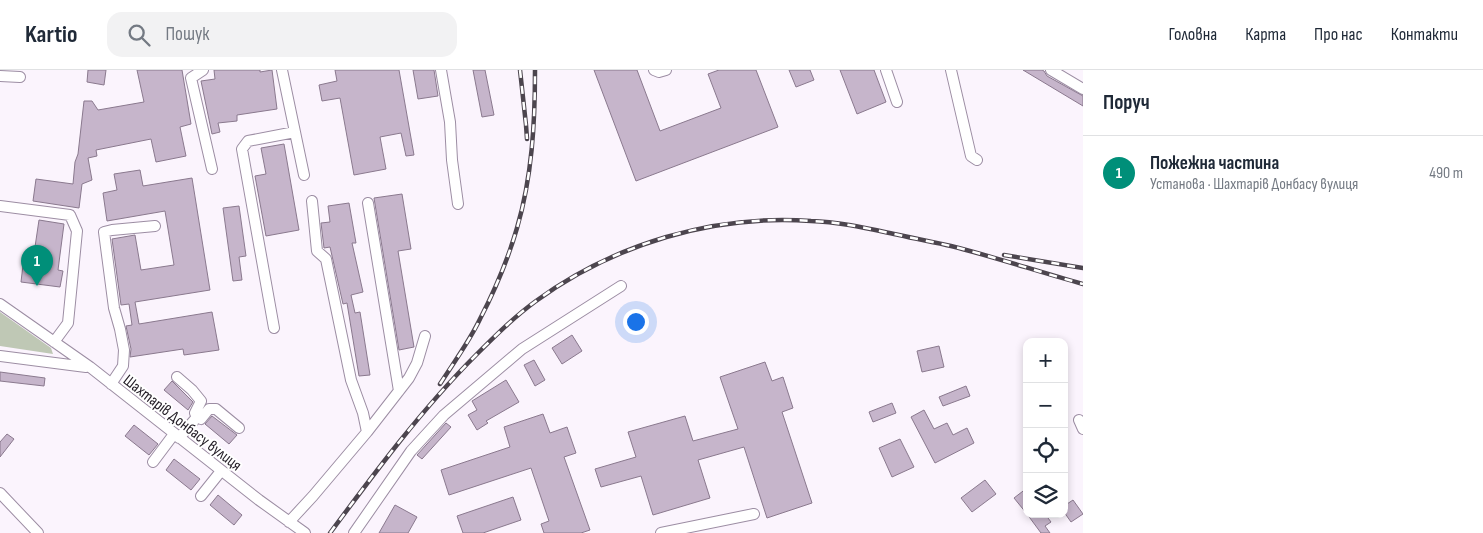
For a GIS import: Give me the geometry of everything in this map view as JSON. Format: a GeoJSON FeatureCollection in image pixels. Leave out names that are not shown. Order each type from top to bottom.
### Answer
{"type":"FeatureCollection","features":[{"type":"Feature","properties":{"kind":"street"},"geometry":{"type":"LineString","coordinates":[[202,70],[191,78],[212,169]]}},
{"type":"Feature","properties":{"kind":"street"},"geometry":{"type":"LineString","coordinates":[[282,70],[304,175]]}},
{"type":"Feature","properties":{"kind":"street"},"geometry":{"type":"LineString","coordinates":[[441,70],[450,122],[452,160],[458,204]]}},
{"type":"Feature","properties":{"kind":"street"},"geometry":{"type":"LineString","coordinates":[[654,70],[659,72],[666,70]]}},
{"type":"Feature","properties":{"kind":"street"},"geometry":{"type":"LineString","coordinates":[[886,70],[896,102]]}},
{"type":"Feature","properties":{"kind":"street"},"geometry":{"type":"LineString","coordinates":[[951,70],[971,156],[977,160]]}},
{"type":"Feature","properties":{"kind":"street"},"geometry":{"type":"LineString","coordinates":[[1051,70],[1083,89]]}},
{"type":"Feature","properties":{"kind":"street"},"geometry":{"type":"LineString","coordinates":[[0,76],[20,77]]}},
{"type":"Feature","properties":{"kind":"street"},"geometry":{"type":"LineString","coordinates":[[274,328],[242,149],[248,141],[295,132]]}},
{"type":"Feature","properties":{"kind":"street"},"geometry":{"type":"LineString","coordinates":[[312,202],[317,251],[326,259],[351,380],[368,432]]}},
{"type":"Feature","properties":{"kind":"street"},"geometry":{"type":"LineString","coordinates":[[368,203],[399,392]]}},
{"type":"Feature","properties":{"kind":"street"},"geometry":{"type":"LineString","coordinates":[[0,206],[70,215],[77,231],[68,323],[54,342]]}},
{"type":"Feature","properties":{"kind":"street"},"geometry":{"type":"LineString","coordinates":[[111,384],[122,366],[124,350],[114,308],[104,232],[155,226]]}},
{"type":"Feature","properties":{"kind":"street"},"geometry":{"type":"LineString","coordinates":[[354,533],[411,451],[444,415],[522,349],[621,286]]}},
{"type":"Feature","properties":{"kind":"street","name":"Шахтарів Донбасу вулиця"},"geometry":{"type":"LineString","coordinates":[[0,304],[90,367],[259,500],[305,533]]}},
{"type":"Feature","properties":{"kind":"street"},"geometry":{"type":"LineString","coordinates":[[289,522],[314,496],[399,392],[417,363],[425,336]]}},
{"type":"Feature","properties":{"kind":"street"},"geometry":{"type":"LineString","coordinates":[[0,356],[90,367]]}},
{"type":"Feature","properties":{"kind":"street"},"geometry":{"type":"LineString","coordinates":[[177,377],[201,401],[194,413],[197,417],[202,419],[209,409],[216,409],[239,428]]}},
{"type":"Feature","properties":{"kind":"street"},"geometry":{"type":"LineString","coordinates":[[153,462],[197,417]]}},
{"type":"Feature","properties":{"kind":"street"},"geometry":{"type":"LineString","coordinates":[[201,496],[222,471]]}},
{"type":"Feature","properties":{"kind":"street"},"geometry":{"type":"LineString","coordinates":[[0,493],[38,533]]}},
{"type":"Feature","properties":{"kind":"street"},"geometry":{"type":"LineString","coordinates":[[661,533],[754,514]]}},
{"type":"Feature","properties":{"kind":"green space"},"geometry":{"type":"Polygon","coordinates":[[[0,312],[51,348],[53,354],[0,346],[0,312]]]}},
{"type":"Feature","properties":{"kind":"building"},"geometry":{"type":"Polygon","coordinates":[[[88,70],[106,70],[104,85],[87,82],[88,70]]]}},
{"type":"Feature","properties":{"kind":"building"},"geometry":{"type":"Polygon","coordinates":[[[137,70],[182,70],[191,124],[180,127],[186,156],[156,162],[151,139],[96,150],[97,156],[88,158],[92,180],[82,184],[79,208],[33,201],[36,179],[73,184],[84,101],[92,101],[98,110],[144,102],[137,70]]]}},
{"type":"Feature","properties":{"kind":"building"},"geometry":{"type":"Polygon","coordinates":[[[214,70],[260,70],[260,72],[272,70],[277,109],[237,115],[237,121],[218,123],[220,132],[212,134],[201,81],[215,79],[214,70]]]}},
{"type":"Feature","properties":{"kind":"building"},"geometry":{"type":"Polygon","coordinates":[[[335,70],[399,70],[414,155],[406,156],[401,133],[380,137],[386,169],[354,175],[340,98],[322,101],[319,85],[337,81],[335,70]]]}},
{"type":"Feature","properties":{"kind":"building"},"geometry":{"type":"Polygon","coordinates":[[[413,70],[434,70],[438,96],[418,99],[413,70]]]}},
{"type":"Feature","properties":{"kind":"building"},"geometry":{"type":"Polygon","coordinates":[[[473,70],[485,70],[494,115],[482,117],[473,70]]]}},
{"type":"Feature","properties":{"kind":"building"},"geometry":{"type":"Polygon","coordinates":[[[594,70],[637,70],[660,131],[721,108],[708,74],[719,70],[756,70],[778,127],[636,181],[594,70]]]}},
{"type":"Feature","properties":{"kind":"building"},"geometry":{"type":"Polygon","coordinates":[[[789,70],[810,70],[814,80],[796,87],[789,70]]]}},
{"type":"Feature","properties":{"kind":"building"},"geometry":{"type":"Polygon","coordinates":[[[840,70],[874,70],[886,102],[857,114],[840,70]]]}},
{"type":"Feature","properties":{"kind":"building"},"geometry":{"type":"Polygon","coordinates":[[[1023,70],[1044,71],[1047,76],[1083,96],[1083,106],[1023,70]]]}},
{"type":"Feature","properties":{"kind":"building"},"geometry":{"type":"Polygon","coordinates":[[[284,144],[299,230],[266,236],[255,176],[266,174],[261,148],[284,144]]]}},
{"type":"Feature","properties":{"kind":"building"},"geometry":{"type":"Polygon","coordinates":[[[140,170],[143,186],[192,178],[210,290],[135,302],[139,324],[212,312],[219,350],[184,355],[183,349],[130,357],[131,349],[126,326],[132,325],[129,304],[121,305],[112,239],[135,235],[141,270],[174,265],[165,211],[107,221],[103,193],[117,190],[114,174],[140,170]]]}},
{"type":"Feature","properties":{"kind":"building"},"geometry":{"type":"Polygon","coordinates":[[[402,194],[411,249],[398,251],[414,347],[399,350],[374,198],[402,194]]]}},
{"type":"Feature","properties":{"kind":"building"},"geometry":{"type":"Polygon","coordinates":[[[349,203],[356,243],[352,243],[363,292],[351,295],[355,313],[360,312],[370,375],[359,376],[347,303],[343,304],[330,247],[324,248],[321,223],[330,222],[328,206],[349,203]]]}},
{"type":"Feature","properties":{"kind":"building"},"geometry":{"type":"Polygon","coordinates":[[[239,206],[246,256],[239,257],[242,280],[233,281],[223,208],[239,206]]]}},
{"type":"Feature","properties":{"kind":"building"},"geometry":{"type":"Polygon","coordinates":[[[39,220],[64,224],[58,270],[63,271],[60,287],[21,282],[23,265],[32,267],[39,220]]]}},
{"type":"Feature","properties":{"kind":"building"},"geometry":{"type":"Polygon","coordinates":[[[572,335],[582,351],[562,364],[552,348],[572,335]]]}},
{"type":"Feature","properties":{"kind":"building"},"geometry":{"type":"Polygon","coordinates":[[[939,346],[944,367],[922,372],[917,351],[939,346]]]}},
{"type":"Feature","properties":{"kind":"building"},"geometry":{"type":"Polygon","coordinates":[[[534,360],[545,380],[535,386],[524,365],[534,360]]]}},
{"type":"Feature","properties":{"kind":"building"},"geometry":{"type":"Polygon","coordinates":[[[765,362],[772,381],[783,377],[793,408],[782,412],[812,503],[767,518],[744,447],[698,460],[710,498],[653,515],[641,476],[601,487],[595,469],[636,457],[628,432],[685,416],[693,441],[738,429],[720,377],[765,362]]]}},
{"type":"Feature","properties":{"kind":"building"},"geometry":{"type":"Polygon","coordinates":[[[0,372],[45,378],[44,386],[0,381],[0,372]]]}},
{"type":"Feature","properties":{"kind":"building"},"geometry":{"type":"Polygon","coordinates":[[[506,380],[519,402],[486,421],[488,423],[477,430],[468,415],[477,410],[472,401],[506,380]]]}},
{"type":"Feature","properties":{"kind":"building"},"geometry":{"type":"Polygon","coordinates":[[[172,381],[193,402],[188,410],[164,390],[172,381]]]}},
{"type":"Feature","properties":{"kind":"building"},"geometry":{"type":"Polygon","coordinates":[[[966,386],[970,396],[943,406],[939,397],[966,386]]]}},
{"type":"Feature","properties":{"kind":"building"},"geometry":{"type":"Polygon","coordinates":[[[892,403],[896,413],[873,422],[869,412],[892,403]]]}},
{"type":"Feature","properties":{"kind":"building"},"geometry":{"type":"Polygon","coordinates":[[[924,410],[934,429],[947,423],[953,435],[967,428],[974,443],[935,463],[911,417],[924,410]]]}},
{"type":"Feature","properties":{"kind":"building"},"geometry":{"type":"Polygon","coordinates":[[[543,414],[550,433],[567,427],[576,453],[564,457],[590,530],[581,533],[544,533],[541,524],[549,521],[531,468],[449,495],[441,470],[510,447],[504,427],[543,414]]]}},
{"type":"Feature","properties":{"kind":"building"},"geometry":{"type":"Polygon","coordinates":[[[212,416],[237,435],[229,444],[205,424],[212,416]]]}},
{"type":"Feature","properties":{"kind":"building"},"geometry":{"type":"Polygon","coordinates":[[[446,423],[451,427],[422,459],[417,455],[446,423]]]}},
{"type":"Feature","properties":{"kind":"building"},"geometry":{"type":"Polygon","coordinates":[[[134,425],[158,444],[149,455],[125,436],[134,425]]]}},
{"type":"Feature","properties":{"kind":"building"},"geometry":{"type":"Polygon","coordinates":[[[7,434],[14,439],[0,457],[0,442],[7,434]]]}},
{"type":"Feature","properties":{"kind":"building"},"geometry":{"type":"Polygon","coordinates":[[[900,439],[914,467],[892,477],[879,448],[900,439]]]}},
{"type":"Feature","properties":{"kind":"building"},"geometry":{"type":"Polygon","coordinates":[[[174,459],[200,479],[191,490],[166,470],[174,459]]]}},
{"type":"Feature","properties":{"kind":"building"},"geometry":{"type":"Polygon","coordinates":[[[985,480],[996,494],[972,512],[961,498],[985,480]]]}},
{"type":"Feature","properties":{"kind":"building"},"geometry":{"type":"Polygon","coordinates":[[[1023,491],[1023,509],[1014,498],[1023,491]]]}},
{"type":"Feature","properties":{"kind":"building"},"geometry":{"type":"Polygon","coordinates":[[[218,495],[242,515],[234,525],[210,505],[218,495]]]}},
{"type":"Feature","properties":{"kind":"building"},"geometry":{"type":"Polygon","coordinates":[[[513,497],[521,520],[483,533],[463,533],[457,516],[513,497]]]}},
{"type":"Feature","properties":{"kind":"building"},"geometry":{"type":"Polygon","coordinates":[[[1073,500],[1083,514],[1071,522],[1068,518],[1068,503],[1073,500]]]}},
{"type":"Feature","properties":{"kind":"building"},"geometry":{"type":"Polygon","coordinates":[[[395,505],[417,517],[408,533],[379,533],[395,505]]]}},
{"type":"Feature","properties":{"kind":"building"},"geometry":{"type":"Polygon","coordinates":[[[1030,518],[1048,518],[1051,522],[1045,526],[1050,533],[1041,533],[1030,518]]]}},
{"type":"Feature","properties":{"kind":"railway"},"geometry":{"type":"LineString","coordinates":[[520,70],[527,139]]}},
{"type":"Feature","properties":{"kind":"railway"},"geometry":{"type":"LineString","coordinates":[[440,384],[471,336],[486,308],[517,228],[532,150],[535,70]]}},
{"type":"Feature","properties":{"kind":"railway"},"geometry":{"type":"LineString","coordinates":[[330,533],[418,419],[456,376],[512,320],[566,281],[598,263],[666,237],[702,228],[738,223],[775,220],[833,223],[951,246],[1083,284]]}},
{"type":"Feature","properties":{"kind":"railway"},"geometry":{"type":"LineString","coordinates":[[1004,255],[1083,268]]}},
{"type":"Feature","properties":{"kind":"place","name":"Пожежна частина"},"geometry":{"type":"Point","coordinates":[37,286]}}]}
